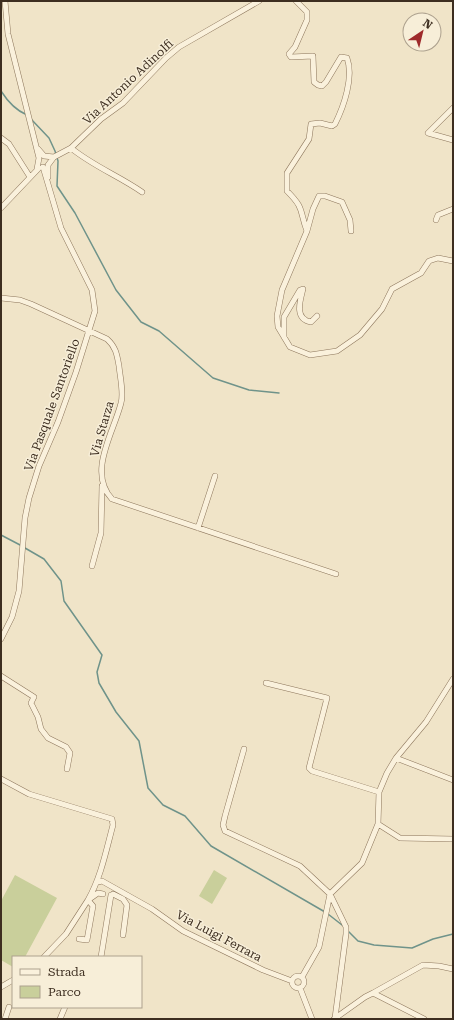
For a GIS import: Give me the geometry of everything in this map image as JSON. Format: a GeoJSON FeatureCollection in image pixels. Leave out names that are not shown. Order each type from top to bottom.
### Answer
{"type":"FeatureCollection","features":[{"type":"Feature","properties":{"kind":"street","name":"Via Pasquale Santoriello"},"geometry":{"type":"LineString","coordinates":[[1,639],[16,604],[23,556],[25,518],[34,480],[58,422],[90,331],[95,311],[92,290],[61,228],[41,165],[8,34],[5,1]]}},
{"type":"Feature","properties":{"kind":"street","name":"Via Antonio Adinolfi"},"geometry":{"type":"LineString","coordinates":[[41,165],[71,148],[101,119],[123,103],[166,58],[179,47],[259,1]]}},
{"type":"Feature","properties":{"kind":"street"},"geometry":{"type":"LineString","coordinates":[[296,1],[307,12],[307,20],[295,47],[290,51],[291,57],[313,56],[314,82],[322,86],[341,57],[346,58],[348,63],[348,91],[335,124],[332,126],[320,123],[311,124],[308,140],[288,173],[287,191],[297,201],[302,210],[307,231]]}},
{"type":"Feature","properties":{"kind":"street"},"geometry":{"type":"LineString","coordinates":[[453,108],[428,133],[453,140]]}},
{"type":"Feature","properties":{"kind":"street"},"geometry":{"type":"LineString","coordinates":[[1,138],[41,165]]}},
{"type":"Feature","properties":{"kind":"street"},"geometry":{"type":"LineString","coordinates":[[71,148],[85,159],[116,175],[142,192]]}},
{"type":"Feature","properties":{"kind":"street"},"geometry":{"type":"LineString","coordinates":[[41,165],[42,175],[48,184]]}},
{"type":"Feature","properties":{"kind":"street"},"geometry":{"type":"LineString","coordinates":[[1,208],[41,165]]}},
{"type":"Feature","properties":{"kind":"street"},"geometry":{"type":"LineString","coordinates":[[351,231],[350,220],[342,202],[325,196],[319,196],[313,208],[307,231],[282,290],[278,306],[278,327],[290,347],[310,355],[337,351],[366,329],[382,309],[392,289],[421,273],[429,261],[438,258],[453,261]]}},
{"type":"Feature","properties":{"kind":"street"},"geometry":{"type":"LineString","coordinates":[[436,220],[438,214],[453,209]]}},
{"type":"Feature","properties":{"kind":"street"},"geometry":{"type":"LineString","coordinates":[[284,337],[284,317],[300,290],[303,289],[298,307],[301,316],[306,321],[311,322],[317,316]]}},
{"type":"Feature","properties":{"kind":"street","name":"Via Starza"},"geometry":{"type":"LineString","coordinates":[[1,298],[20,300],[31,304],[107,339],[114,345],[119,369],[122,402],[103,459],[102,483]]}},
{"type":"Feature","properties":{"kind":"street"},"geometry":{"type":"LineString","coordinates":[[198,528],[215,476]]}},
{"type":"Feature","properties":{"kind":"street"},"geometry":{"type":"LineString","coordinates":[[102,483],[106,493],[112,499],[336,574]]}},
{"type":"Feature","properties":{"kind":"street"},"geometry":{"type":"LineString","coordinates":[[92,566],[101,533],[102,483]]}},
{"type":"Feature","properties":{"kind":"street"},"geometry":{"type":"LineString","coordinates":[[1,676],[34,697],[30,704],[38,717],[41,729],[48,738],[66,747],[70,752],[67,769]]}},
{"type":"Feature","properties":{"kind":"street"},"geometry":{"type":"LineString","coordinates":[[302,976],[319,947],[328,905],[332,896],[362,863],[378,824],[379,792],[396,758],[426,722],[453,679]]}},
{"type":"Feature","properties":{"kind":"street"},"geometry":{"type":"LineString","coordinates":[[266,683],[327,698],[309,768],[312,771],[379,792]]}},
{"type":"Feature","properties":{"kind":"street"},"geometry":{"type":"LineString","coordinates":[[244,749],[225,816],[223,825],[225,831],[300,866],[332,896],[346,927],[334,1018]]}},
{"type":"Feature","properties":{"kind":"street"},"geometry":{"type":"LineString","coordinates":[[396,758],[453,780]]}},
{"type":"Feature","properties":{"kind":"street"},"geometry":{"type":"LineString","coordinates":[[1,779],[29,794],[112,819],[113,825],[97,884],[66,934],[45,956]]}},
{"type":"Feature","properties":{"kind":"street"},"geometry":{"type":"LineString","coordinates":[[378,824],[400,838],[453,839]]}},
{"type":"Feature","properties":{"kind":"street"},"geometry":{"type":"LineString","coordinates":[[101,956],[111,894],[102,868]]}},
{"type":"Feature","properties":{"kind":"street"},"geometry":{"type":"LineString","coordinates":[[97,884],[106,883]]}},
{"type":"Feature","properties":{"kind":"street"},"geometry":{"type":"LineString","coordinates":[[97,884],[111,894],[123,899],[128,905],[123,935]]}},
{"type":"Feature","properties":{"kind":"street"},"geometry":{"type":"LineString","coordinates":[[88,900],[98,893],[111,894]]}},
{"type":"Feature","properties":{"kind":"street","name":"Via Luigi Ferrara"},"geometry":{"type":"LineString","coordinates":[[111,894],[152,909],[183,931],[263,970],[292,981],[293,985],[300,988],[312,1019]]}},
{"type":"Feature","properties":{"kind":"street"},"geometry":{"type":"LineString","coordinates":[[79,939],[87,940],[93,906],[88,900]]}},
{"type":"Feature","properties":{"kind":"street"},"geometry":{"type":"LineString","coordinates":[[334,1018],[373,992],[423,965],[439,966],[453,970]]}},
{"type":"Feature","properties":{"kind":"street"},"geometry":{"type":"LineString","coordinates":[[292,981],[296,976],[302,976]]}},
{"type":"Feature","properties":{"kind":"street"},"geometry":{"type":"LineString","coordinates":[[300,988],[305,981],[302,976]]}},
{"type":"Feature","properties":{"kind":"street"},"geometry":{"type":"LineString","coordinates":[[1,986],[12,980]]}},
{"type":"Feature","properties":{"kind":"street"},"geometry":{"type":"LineString","coordinates":[[373,992],[424,1019]]}},
{"type":"Feature","properties":{"kind":"street"},"geometry":{"type":"LineString","coordinates":[[5,1019],[10,1008]]}},
{"type":"Feature","properties":{"kind":"street"},"geometry":{"type":"LineString","coordinates":[[60,1019],[65,1008]]}},
{"type":"Feature","properties":{"kind":"green space"},"geometry":{"type":"Polygon","coordinates":[[[214,870],[227,878],[212,904],[199,896],[214,870]]]}},
{"type":"Feature","properties":{"kind":"green space"},"geometry":{"type":"Polygon","coordinates":[[[15,875],[57,898],[26,956],[12,956],[12,966],[1,960],[1,901],[15,875]]]}},
{"type":"Feature","properties":{"kind":"waterway"},"geometry":{"type":"LineString","coordinates":[[1,91],[12,105],[27,115]]}},
{"type":"Feature","properties":{"kind":"waterway"},"geometry":{"type":"LineString","coordinates":[[31,119],[49,138],[55,151],[58,161],[57,186],[75,213],[116,290],[141,322],[159,331],[213,378],[249,390],[279,393]]}},
{"type":"Feature","properties":{"kind":"waterway"},"geometry":{"type":"LineString","coordinates":[[1,535],[22,546]]}},
{"type":"Feature","properties":{"kind":"waterway"},"geometry":{"type":"LineString","coordinates":[[25,548],[44,559],[61,581],[64,601],[102,655],[97,672],[99,683],[116,712],[139,741],[148,788],[163,805],[185,816],[211,846],[325,912]]}},
{"type":"Feature","properties":{"kind":"waterway"},"geometry":{"type":"LineString","coordinates":[[328,914],[342,925]]}},
{"type":"Feature","properties":{"kind":"waterway"},"geometry":{"type":"LineString","coordinates":[[348,931],[358,941],[374,945],[412,948],[433,939],[453,934]]}}]}
